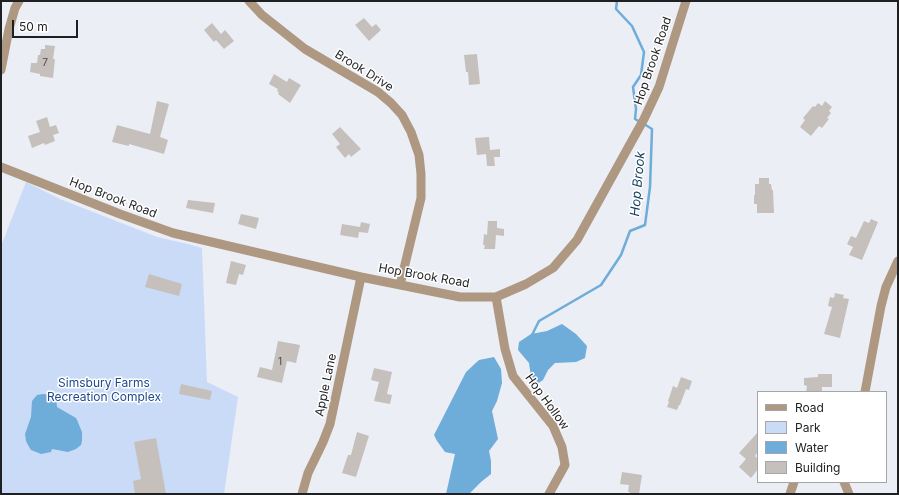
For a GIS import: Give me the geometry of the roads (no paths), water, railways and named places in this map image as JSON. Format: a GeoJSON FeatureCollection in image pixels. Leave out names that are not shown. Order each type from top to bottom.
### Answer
{"type":"FeatureCollection","features":[{"type":"Feature","properties":{"kind":"street"},"geometry":{"type":"LineString","coordinates":[[1,70],[9,29],[15,8],[19,1]]}},
{"type":"Feature","properties":{"kind":"street","name":"Brook Drive"},"geometry":{"type":"LineString","coordinates":[[249,1],[262,15],[305,49],[378,92],[402,115],[411,132],[420,162],[421,198],[400,285]]}},
{"type":"Feature","properties":{"kind":"street","name":"Hop Brook Road"},"geometry":{"type":"LineString","coordinates":[[1,167],[120,214],[173,233],[361,277],[460,297],[496,297],[526,284],[553,268],[577,240],[643,123],[659,87],[686,1]]}},
{"type":"Feature","properties":{"kind":"street"},"geometry":{"type":"LineString","coordinates":[[865,391],[881,306],[886,287],[898,261]]}},
{"type":"Feature","properties":{"kind":"street","name":"Apple Lane"},"geometry":{"type":"LineString","coordinates":[[302,494],[308,474],[324,442],[330,424],[361,277]]}},
{"type":"Feature","properties":{"kind":"street","name":"Hop Hollow"},"geometry":{"type":"LineString","coordinates":[[496,297],[505,349],[514,376],[553,426],[562,447],[565,465],[548,494]]}},
{"type":"Feature","properties":{"kind":"street"},"geometry":{"type":"LineString","coordinates":[[790,494],[794,483]]}},
{"type":"Feature","properties":{"kind":"street"},"geometry":{"type":"LineString","coordinates":[[844,483],[849,494]]}},
{"type":"Feature","properties":{"kind":"water"},"geometry":{"type":"Polygon","coordinates":[[[562,324],[576,334],[587,346],[585,358],[576,362],[555,363],[548,370],[543,380],[537,384],[532,383],[529,363],[518,350],[519,342],[531,334],[547,331],[562,324]]]}},
{"type":"Feature","properties":{"kind":"water"},"geometry":{"type":"Polygon","coordinates":[[[494,357],[501,369],[502,383],[497,401],[492,411],[498,439],[489,451],[491,474],[469,494],[446,494],[455,454],[445,452],[434,435],[466,372],[479,360],[494,357]]]}},
{"type":"Feature","properties":{"kind":"water"},"geometry":{"type":"Polygon","coordinates":[[[37,395],[52,395],[56,398],[57,407],[76,418],[82,432],[82,441],[81,445],[76,449],[68,452],[52,449],[51,452],[41,454],[31,450],[28,445],[25,434],[31,417],[32,401],[37,395]]]}},
{"type":"Feature","properties":{"kind":"waterway","name":"Hop Brook"},"geometry":{"type":"LineString","coordinates":[[617,1],[616,9],[632,26],[644,52],[641,75],[633,87],[636,109],[635,119],[640,122]]}},
{"type":"Feature","properties":{"kind":"waterway","name":"Hop Brook"},"geometry":{"type":"LineString","coordinates":[[531,337],[539,321],[601,285],[621,255],[630,231],[645,225],[650,187],[652,129],[644,124]]}},
{"type":"Feature","properties":{"kind":"park label","name":"Simsbury Farms Recreation Complex"},"geometry":{"type":"Point","coordinates":[104,390]}}]}
